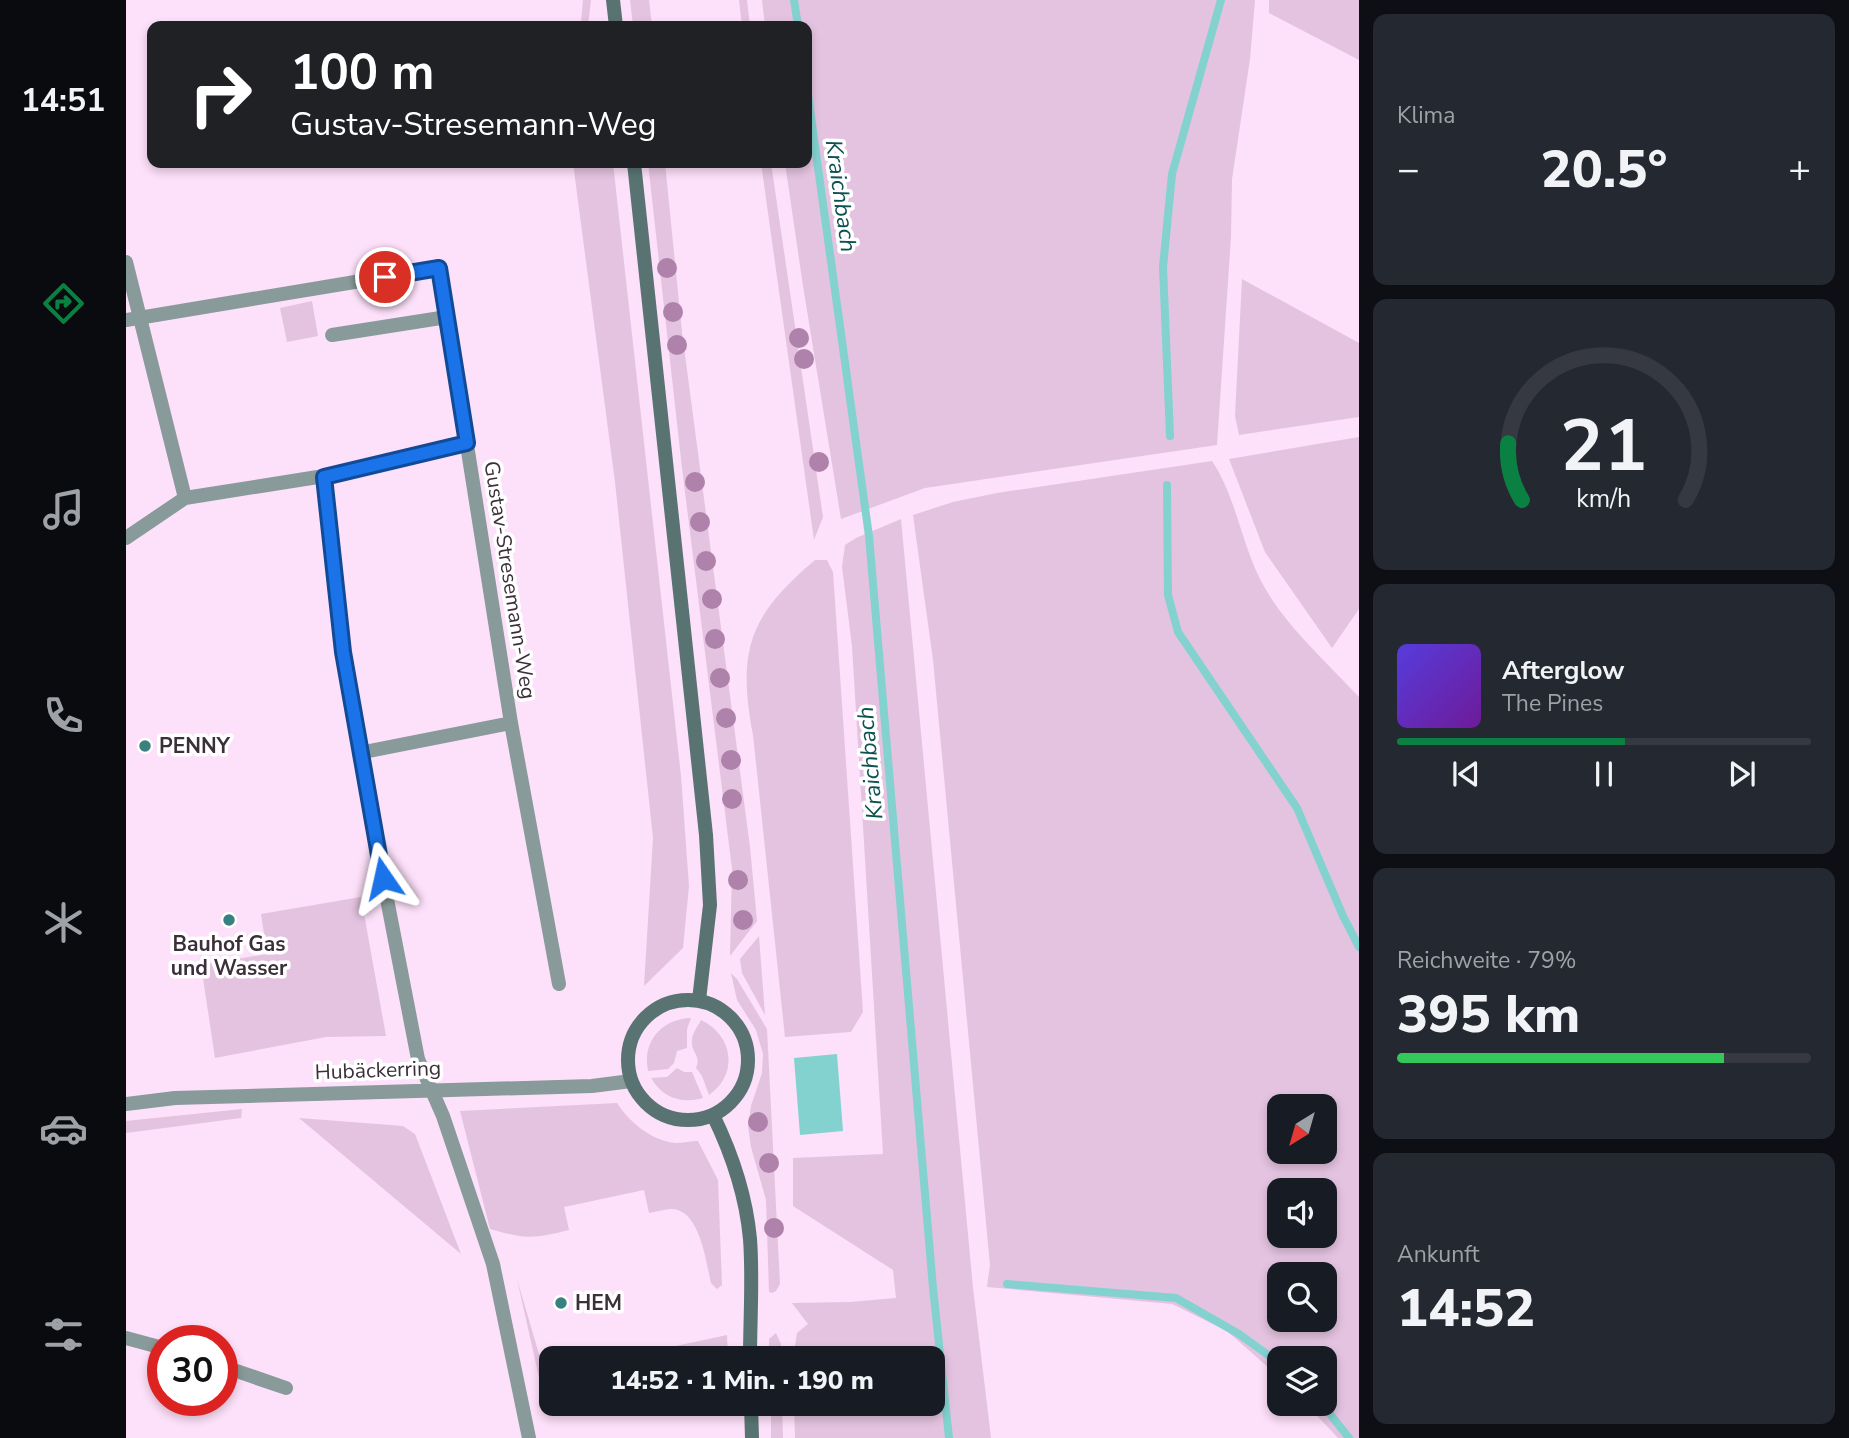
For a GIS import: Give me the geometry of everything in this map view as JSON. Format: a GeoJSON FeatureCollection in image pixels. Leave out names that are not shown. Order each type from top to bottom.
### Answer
{"type":"FeatureCollection","features":[{"type":"Feature","properties":{"kind":"main road"},"geometry":{"type":"LineString","coordinates":[[613,0],[615,21]]}},
{"type":"Feature","properties":{"kind":"main road"},"geometry":{"type":"LineString","coordinates":[[635,168],[706,835],[710,905],[699,1000]]}},
{"type":"Feature","properties":{"kind":"main road"},"geometry":{"type":"LineString","coordinates":[[699,1000],[714,1005],[737,1025],[748,1053],[748,1068],[740,1089],[726,1107],[713,1115],[689,1120],[665,1116],[644,1102],[631,1081],[627,1065],[628,1048],[642,1019],[655,1009],[670,1002],[699,1000]]}},
{"type":"Feature","properties":{"kind":"main road"},"geometry":{"type":"LineString","coordinates":[[713,1115],[730,1150],[742,1192],[748,1228],[750,1346]]}},
{"type":"Feature","properties":{"kind":"main road"},"geometry":{"type":"LineString","coordinates":[[751,1416],[752,1438]]}},
{"type":"Feature","properties":{"kind":"street"},"geometry":{"type":"LineString","coordinates":[[126,262],[133,319],[185,498],[126,538]]}},
{"type":"Feature","properties":{"kind":"street","name":"Gustav-Stresemann-Weg"},"geometry":{"type":"LineString","coordinates":[[133,319],[439,268],[511,723],[559,984]]}},
{"type":"Feature","properties":{"kind":"street"},"geometry":{"type":"LineString","coordinates":[[332,335],[447,317]]}},
{"type":"Feature","properties":{"kind":"street","name":"Gustav-Stresemann-Weg"},"geometry":{"type":"LineString","coordinates":[[185,498],[324,477],[467,443]]}},
{"type":"Feature","properties":{"kind":"street"},"geometry":{"type":"LineString","coordinates":[[324,477],[343,652],[359,753],[418,1059],[443,1116],[493,1264],[529,1438]]}},
{"type":"Feature","properties":{"kind":"street","name":"Gustav-Stresemann-Weg"},"geometry":{"type":"LineString","coordinates":[[359,753],[511,723]]}},
{"type":"Feature","properties":{"kind":"street","name":"Hubäckerring"},"geometry":{"type":"LineString","coordinates":[[126,1104],[175,1098],[592,1086],[631,1081]]}},
{"type":"Feature","properties":{"kind":"street"},"geometry":{"type":"LineString","coordinates":[[126,1338],[147,1344]]}},
{"type":"Feature","properties":{"kind":"street"},"geometry":{"type":"LineString","coordinates":[[238,1372],[286,1388]]}},
{"type":"Feature","properties":{"kind":"shaded area"},"geometry":{"type":"Polygon","coordinates":[[[583,0],[591,0],[589,21],[581,21],[583,0]]]}},
{"type":"Feature","properties":{"kind":"shaded area"},"geometry":{"type":"Polygon","coordinates":[[[630,0],[649,0],[651,21],[632,21],[630,0]]]}},
{"type":"Feature","properties":{"kind":"shaded area"},"geometry":{"type":"Polygon","coordinates":[[[739,0],[747,0],[749,21],[741,21],[739,0]]]}},
{"type":"Feature","properties":{"kind":"shaded area"},"geometry":{"type":"Polygon","coordinates":[[[762,0],[1255,0],[1250,59],[1232,179],[1231,237],[1217,445],[925,488],[841,519],[786,168],[812,168],[812,21],[764,21],[762,0]]]}},
{"type":"Feature","properties":{"kind":"shaded area"},"geometry":{"type":"Polygon","coordinates":[[[1269,0],[1359,0],[1359,60],[1269,13],[1269,0]]]}},
{"type":"Feature","properties":{"kind":"shaded area"},"geometry":{"type":"Polygon","coordinates":[[[574,168],[614,168],[681,776],[689,886],[683,948],[644,986],[653,838],[615,482],[574,168]]]}},
{"type":"Feature","properties":{"kind":"shaded area"},"geometry":{"type":"Polygon","coordinates":[[[649,168],[666,168],[682,332],[750,847],[757,921],[730,956],[732,869],[682,468],[649,168]]]}},
{"type":"Feature","properties":{"kind":"shaded area"},"geometry":{"type":"Polygon","coordinates":[[[762,168],[772,168],[823,517],[814,540],[762,168]]]}},
{"type":"Feature","properties":{"kind":"shaded area"},"geometry":{"type":"Polygon","coordinates":[[[1242,279],[1359,343],[1359,417],[1239,435],[1235,416],[1242,279]]]}},
{"type":"Feature","properties":{"kind":"shaded area"},"geometry":{"type":"Polygon","coordinates":[[[312,301],[318,336],[287,342],[280,308],[312,301]]]}},
{"type":"Feature","properties":{"kind":"shaded area"},"geometry":{"type":"Polygon","coordinates":[[[1359,437],[1359,609],[1332,648],[1265,552],[1229,459],[1359,437]]]}},
{"type":"Feature","properties":{"kind":"shaded area"},"geometry":{"type":"Polygon","coordinates":[[[1212,461],[1227,489],[1254,566],[1270,597],[1293,628],[1359,697],[1359,1438],[1338,1438],[1317,1416],[1337,1416],[1337,1346],[1267,1346],[1267,1366],[1227,1331],[1172,1304],[987,1287],[990,1265],[933,660],[913,515],[953,502],[1212,461]]]}},
{"type":"Feature","properties":{"kind":"shaded area"},"geometry":{"type":"Polygon","coordinates":[[[901,519],[973,1288],[991,1438],[795,1438],[794,1416],[945,1416],[945,1346],[795,1346],[797,1333],[808,1324],[792,1303],[896,1298],[893,1270],[793,1206],[793,1158],[883,1154],[852,646],[842,567],[845,545],[901,519]]]}},
{"type":"Feature","properties":{"kind":"shaded area"},"geometry":{"type":"Polygon","coordinates":[[[815,560],[827,560],[833,572],[863,1012],[851,1032],[785,1037],[748,705],[748,657],[753,637],[775,599],[815,560]]]}},
{"type":"Feature","properties":{"kind":"shaded area"},"geometry":{"type":"Polygon","coordinates":[[[361,897],[386,1036],[326,1037],[215,1058],[201,965],[267,954],[261,914],[361,897]]]}},
{"type":"Feature","properties":{"kind":"shaded area"},"geometry":{"type":"Polygon","coordinates":[[[759,936],[765,1015],[742,973],[740,959],[759,936]]]}},
{"type":"Feature","properties":{"kind":"shaded area"},"geometry":{"type":"Polygon","coordinates":[[[731,973],[767,1029],[780,1284],[772,1293],[769,1292],[766,1200],[748,1126],[751,1106],[762,1073],[763,1054],[756,1030],[737,1000],[731,973]]]}},
{"type":"Feature","properties":{"kind":"shaded area"},"geometry":{"type":"Polygon","coordinates":[[[691,1018],[687,1029],[687,1048],[677,1051],[674,1063],[668,1069],[648,1071],[648,1050],[656,1034],[671,1022],[691,1018]]]}},
{"type":"Feature","properties":{"kind":"shaded area"},"geometry":{"type":"Polygon","coordinates":[[[701,1020],[720,1035],[728,1055],[725,1077],[709,1095],[696,1068],[697,1058],[692,1044],[693,1034],[701,1020]]]}},
{"type":"Feature","properties":{"kind":"shaded area"},"geometry":{"type":"Polygon","coordinates":[[[837,1054],[843,1131],[800,1135],[794,1058],[837,1054]]]}},
{"type":"Feature","properties":{"kind":"shaded area"},"geometry":{"type":"Polygon","coordinates":[[[677,1068],[692,1072],[703,1098],[673,1098],[661,1090],[651,1078],[667,1077],[677,1068]]]}},
{"type":"Feature","properties":{"kind":"shaded area"},"geometry":{"type":"Polygon","coordinates":[[[617,1103],[628,1117],[658,1139],[676,1143],[698,1141],[718,1180],[722,1285],[717,1289],[711,1283],[700,1238],[689,1218],[672,1209],[649,1213],[644,1190],[564,1207],[569,1230],[529,1237],[490,1229],[460,1111],[617,1103]]]}},
{"type":"Feature","properties":{"kind":"shaded area"},"geometry":{"type":"Polygon","coordinates":[[[242,1109],[241,1118],[126,1133],[126,1121],[242,1109]]]}},
{"type":"Feature","properties":{"kind":"shaded area"},"geometry":{"type":"Polygon","coordinates":[[[299,1118],[403,1126],[415,1134],[461,1254],[299,1118]]]}},
{"type":"Feature","properties":{"kind":"shaded area"},"geometry":{"type":"Polygon","coordinates":[[[517,1279],[539,1354],[539,1378],[517,1279]]]}},
{"type":"Feature","properties":{"kind":"shaded area"},"geometry":{"type":"Polygon","coordinates":[[[776,1333],[781,1346],[769,1346],[769,1339],[776,1333]]]}},
{"type":"Feature","properties":{"kind":"shaded area"},"geometry":{"type":"Polygon","coordinates":[[[727,1335],[727,1346],[676,1346],[727,1335]]]}},
{"type":"Feature","properties":{"kind":"shaded area"},"geometry":{"type":"Polygon","coordinates":[[[771,1416],[782,1416],[783,1438],[771,1438],[771,1416]]]}},
{"type":"Feature","properties":{"kind":"waterway","name":"Kraichbach"},"geometry":{"type":"LineString","coordinates":[[794,0],[797,21]]}},
{"type":"Feature","properties":{"kind":"waterway"},"geometry":{"type":"LineString","coordinates":[[1170,436],[1163,267],[1172,174],[1221,0]]}},
{"type":"Feature","properties":{"kind":"waterway","name":"Kraichbach"},"geometry":{"type":"LineString","coordinates":[[812,124],[869,536],[933,1288],[949,1438]]}},
{"type":"Feature","properties":{"kind":"waterway"},"geometry":{"type":"LineString","coordinates":[[1167,485],[1168,595],[1178,632],[1297,808],[1359,947]]}},
{"type":"Feature","properties":{"kind":"waterway"},"geometry":{"type":"LineString","coordinates":[[1007,1284],[1176,1298],[1239,1334],[1267,1354]]}},
{"type":"Feature","properties":{"kind":"waterway"},"geometry":{"type":"LineString","coordinates":[[1332,1416],[1349,1438]]}},
{"type":"Feature","properties":{"kind":"place","name":"PENNY"},"geometry":{"type":"Point","coordinates":[145,746]}},
{"type":"Feature","properties":{"kind":"place","name":"Bauhof Gas und Wasser"},"geometry":{"type":"Point","coordinates":[229,920]}},
{"type":"Feature","properties":{"kind":"place","name":"HEM"},"geometry":{"type":"Point","coordinates":[561,1303]}},
{"type":"Feature","properties":{"kind":"route"},"geometry":{"type":"LineString","coordinates":[[383,878],[343,652],[324,477],[467,443],[439,268],[385,277]]}}]}
